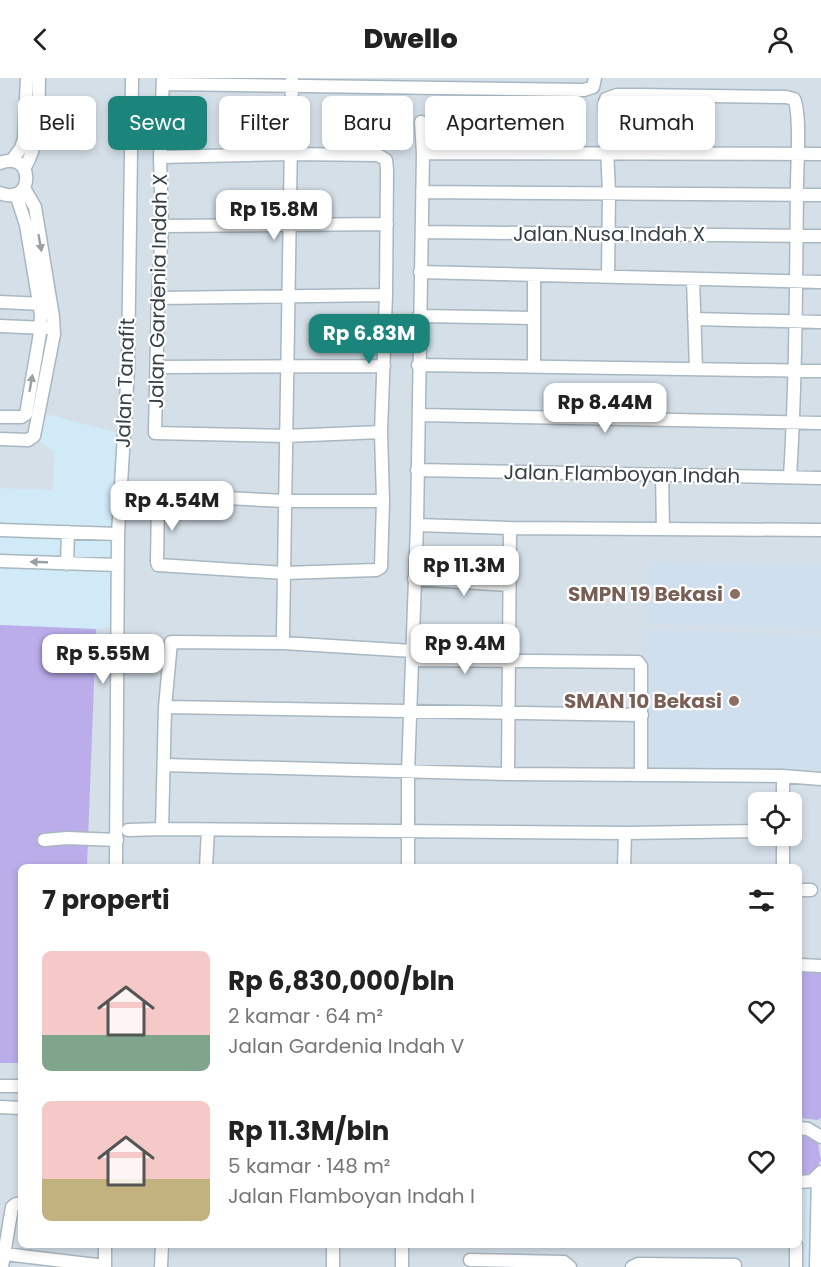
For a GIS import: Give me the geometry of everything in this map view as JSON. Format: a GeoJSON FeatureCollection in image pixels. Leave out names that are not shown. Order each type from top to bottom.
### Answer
{"type":"FeatureCollection","features":[{"type":"Feature","properties":{"kind":"street"},"geometry":{"type":"LineString","coordinates":[[24,169],[6,162],[21,148],[24,139],[27,78]]}},
{"type":"Feature","properties":{"kind":"street"},"geometry":{"type":"LineString","coordinates":[[0,193],[6,196],[20,191],[27,178],[24,169],[37,139],[39,78]]}},
{"type":"Feature","properties":{"kind":"street","name":"Jalan Tanafit"},"geometry":{"type":"LineString","coordinates":[[116,864],[118,534],[128,368],[132,78]]}},
{"type":"Feature","properties":{"kind":"street"},"geometry":{"type":"LineString","coordinates":[[163,81],[427,83],[584,90],[593,87],[595,78]]}},
{"type":"Feature","properties":{"kind":"street","name":"Jalan Gardenia Indah X"},"geometry":{"type":"LineString","coordinates":[[163,81],[160,157],[162,226],[155,433],[286,436]]}},
{"type":"Feature","properties":{"kind":"street"},"geometry":{"type":"LineString","coordinates":[[283,636],[292,81]]}},
{"type":"Feature","properties":{"kind":"street"},"geometry":{"type":"LineString","coordinates":[[608,277],[609,193],[606,99],[617,95],[792,98],[796,105],[797,235],[795,370],[790,477]]}},
{"type":"Feature","properties":{"kind":"street"},"geometry":{"type":"LineString","coordinates":[[408,864],[408,771],[420,470],[418,365],[423,153],[421,122]]}},
{"type":"Feature","properties":{"kind":"street"},"geometry":{"type":"LineString","coordinates":[[423,153],[821,154]]}},
{"type":"Feature","properties":{"kind":"street"},"geometry":{"type":"LineString","coordinates":[[160,157],[378,155],[386,160],[387,224],[381,432],[383,501],[381,567],[376,570],[284,573],[162,567],[157,562],[158,503],[161,497],[169,495],[285,501],[383,501]]}},
{"type":"Feature","properties":{"kind":"street"},"geometry":{"type":"LineString","coordinates":[[20,191],[30,196],[35,207],[45,304],[54,328],[32,439]]}},
{"type":"Feature","properties":{"kind":"street"},"geometry":{"type":"LineString","coordinates":[[422,192],[821,195]]}},
{"type":"Feature","properties":{"kind":"street"},"geometry":{"type":"LineString","coordinates":[[162,226],[387,224]]}},
{"type":"Feature","properties":{"kind":"street","name":"Jalan Nusa Indah X"},"geometry":{"type":"LineString","coordinates":[[422,232],[821,236]]}},
{"type":"Feature","properties":{"kind":"street"},"geometry":{"type":"LineString","coordinates":[[420,272],[821,282]]}},
{"type":"Feature","properties":{"kind":"street"},"geometry":{"type":"LineString","coordinates":[[534,275],[534,366]]}},
{"type":"Feature","properties":{"kind":"street"},"geometry":{"type":"LineString","coordinates":[[693,279],[696,369]]}},
{"type":"Feature","properties":{"kind":"street"},"geometry":{"type":"LineString","coordinates":[[158,298],[386,295]]}},
{"type":"Feature","properties":{"kind":"street"},"geometry":{"type":"LineString","coordinates":[[0,302],[45,304]]}},
{"type":"Feature","properties":{"kind":"street"},"geometry":{"type":"LineString","coordinates":[[32,439],[24,416],[45,304]]}},
{"type":"Feature","properties":{"kind":"street"},"geometry":{"type":"LineString","coordinates":[[419,316],[534,318]]}},
{"type":"Feature","properties":{"kind":"street"},"geometry":{"type":"LineString","coordinates":[[694,319],[821,322]]}},
{"type":"Feature","properties":{"kind":"street"},"geometry":{"type":"LineString","coordinates":[[0,326],[54,328]]}},
{"type":"Feature","properties":{"kind":"street"},"geometry":{"type":"LineString","coordinates":[[418,365],[821,371]]}},
{"type":"Feature","properties":{"kind":"street"},"geometry":{"type":"LineString","coordinates":[[158,367],[384,366]]}},
{"type":"Feature","properties":{"kind":"street"},"geometry":{"type":"LineString","coordinates":[[418,415],[821,423]]}},
{"type":"Feature","properties":{"kind":"street"},"geometry":{"type":"LineString","coordinates":[[0,417],[24,416]]}},
{"type":"Feature","properties":{"kind":"street"},"geometry":{"type":"LineString","coordinates":[[286,436],[381,432]]}},
{"type":"Feature","properties":{"kind":"street"},"geometry":{"type":"LineString","coordinates":[[0,439],[32,439]]}},
{"type":"Feature","properties":{"kind":"street","name":"Jalan Flamboyan Indah"},"geometry":{"type":"LineString","coordinates":[[420,470],[821,478]]}},
{"type":"Feature","properties":{"kind":"street"},"geometry":{"type":"LineString","coordinates":[[662,475],[663,529]]}},
{"type":"Feature","properties":{"kind":"street"},"geometry":{"type":"LineString","coordinates":[[417,525],[510,528],[821,530]]}},
{"type":"Feature","properties":{"kind":"street"},"geometry":{"type":"LineString","coordinates":[[508,774],[510,528]]}},
{"type":"Feature","properties":{"kind":"street"},"geometry":{"type":"LineString","coordinates":[[0,530],[118,534]]}},
{"type":"Feature","properties":{"kind":"street"},"geometry":{"type":"LineString","coordinates":[[67,564],[68,532]]}},
{"type":"Feature","properties":{"kind":"street"},"geometry":{"type":"LineString","coordinates":[[0,561],[118,565]]}},
{"type":"Feature","properties":{"kind":"street"},"geometry":{"type":"LineString","coordinates":[[414,579],[509,585]]}},
{"type":"Feature","properties":{"kind":"street"},"geometry":{"type":"LineString","coordinates":[[162,829],[165,707],[170,645],[173,640],[283,643],[510,660],[638,662],[641,666],[641,775]]}},
{"type":"Feature","properties":{"kind":"street"},"geometry":{"type":"LineString","coordinates":[[413,651],[509,642]]}},
{"type":"Feature","properties":{"kind":"street"},"geometry":{"type":"LineString","coordinates":[[165,707],[642,715]]}},
{"type":"Feature","properties":{"kind":"street"},"geometry":{"type":"LineString","coordinates":[[164,765],[508,774],[783,776],[821,779]]}},
{"type":"Feature","properties":{"kind":"street"},"geometry":{"type":"LineString","coordinates":[[783,776],[783,792]]}},
{"type":"Feature","properties":{"kind":"street"},"geometry":{"type":"LineString","coordinates":[[128,830],[625,833],[748,831]]}},
{"type":"Feature","properties":{"kind":"street"},"geometry":{"type":"LineString","coordinates":[[206,864],[208,830]]}},
{"type":"Feature","properties":{"kind":"street"},"geometry":{"type":"LineString","coordinates":[[624,864],[625,833]]}},
{"type":"Feature","properties":{"kind":"street"},"geometry":{"type":"LineString","coordinates":[[44,840],[67,838],[117,840]]}},
{"type":"Feature","properties":{"kind":"street"},"geometry":{"type":"LineString","coordinates":[[783,846],[783,864]]}},
{"type":"Feature","properties":{"kind":"street"},"geometry":{"type":"LineString","coordinates":[[802,965],[821,966]]}},
{"type":"Feature","properties":{"kind":"street"},"geometry":{"type":"LineString","coordinates":[[0,1086],[18,1086]]}},
{"type":"Feature","properties":{"kind":"street"},"geometry":{"type":"LineString","coordinates":[[0,1107],[18,1108]]}},
{"type":"Feature","properties":{"kind":"street"},"geometry":{"type":"LineString","coordinates":[[802,1128],[819,1132]]}},
{"type":"Feature","properties":{"kind":"street"},"geometry":{"type":"LineString","coordinates":[[802,1182],[812,1181],[819,1174]]}},
{"type":"Feature","properties":{"kind":"street"},"geometry":{"type":"LineString","coordinates":[[816,1267],[819,1174]]}},
{"type":"Feature","properties":{"kind":"street"},"geometry":{"type":"LineString","coordinates":[[2,1267],[12,1207],[18,1204]]}},
{"type":"Feature","properties":{"kind":"street"},"geometry":{"type":"LineString","coordinates":[[5,1254],[105,1267],[105,1248]]}},
{"type":"Feature","properties":{"kind":"street"},"geometry":{"type":"LineString","coordinates":[[161,1267],[162,1248]]}},
{"type":"Feature","properties":{"kind":"street"},"geometry":{"type":"LineString","coordinates":[[333,1248],[333,1267]]}},
{"type":"Feature","properties":{"kind":"street"},"geometry":{"type":"LineString","coordinates":[[402,1248],[402,1267]]}},
{"type":"Feature","properties":{"kind":"street"},"geometry":{"type":"LineString","coordinates":[[796,1248],[796,1267]]}},
{"type":"Feature","properties":{"kind":"street"},"geometry":{"type":"LineString","coordinates":[[470,1260],[564,1262],[570,1267]]}},
{"type":"Feature","properties":{"kind":"street"},"geometry":{"type":"LineString","coordinates":[[632,1267],[638,1264],[735,1265]]}},
{"type":"Feature","properties":{"kind":"shaded area"},"geometry":{"type":"Polygon","coordinates":[[[0,78],[821,78],[821,1267],[0,1267],[0,78]]]}},
{"type":"Feature","properties":{"kind":"shaded area"},"geometry":{"type":"Polygon","coordinates":[[[46,414],[122,434],[115,626],[96,629],[0,625],[0,488],[53,490],[54,452],[39,441],[46,414]]]}},
{"type":"Feature","properties":{"kind":"shaded area","name":"SMPN 19 Bekasi"},"geometry":{"type":"Polygon","coordinates":[[[650,562],[821,565],[821,630],[649,623],[650,562]]]}},
{"type":"Feature","properties":{"kind":"shaded area"},"geometry":{"type":"Polygon","coordinates":[[[0,625],[96,629],[87,864],[18,864],[18,1063],[0,1063],[0,625]]]}},
{"type":"Feature","properties":{"kind":"shaded area","name":"SMAN 10 Bekasi"},"geometry":{"type":"Polygon","coordinates":[[[646,629],[821,636],[821,769],[647,766],[646,629]]]}},
{"type":"Feature","properties":{"kind":"shaded area"},"geometry":{"type":"Polygon","coordinates":[[[802,968],[821,968],[821,1118],[818,1120],[802,1118],[802,968]]]}},
{"type":"Feature","properties":{"kind":"shaded area"},"geometry":{"type":"Polygon","coordinates":[[[802,1134],[818,1144],[821,1160],[815,1171],[802,1175],[802,1134]]]}},
{"type":"Feature","properties":{"kind":"shaded area"},"geometry":{"type":"Polygon","coordinates":[[[807,1151],[821,1152],[821,1267],[806,1267],[807,1151]]]}},
{"type":"Feature","properties":{"kind":"place","name":"SMPN 19 Bekasi"},"geometry":{"type":"Point","coordinates":[735,594]}},
{"type":"Feature","properties":{"kind":"place","name":"SMAN 10 Bekasi"},"geometry":{"type":"Point","coordinates":[734,701]}}]}
